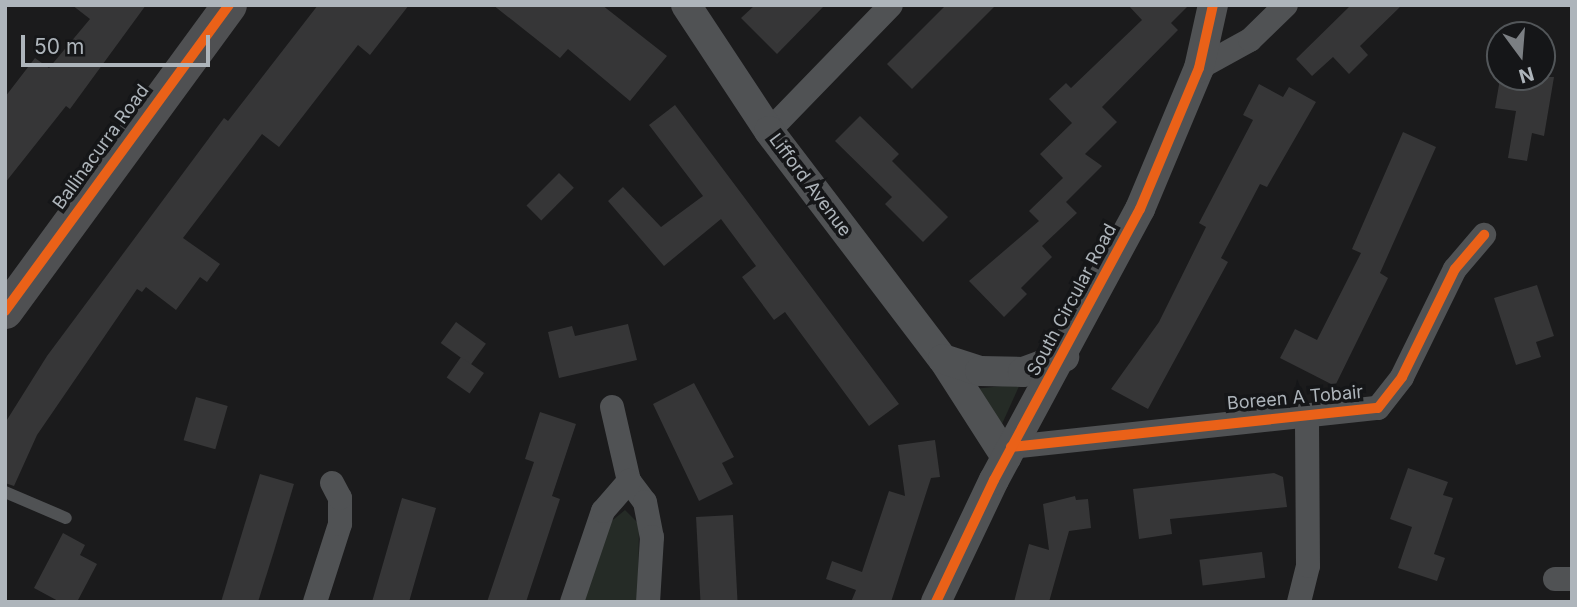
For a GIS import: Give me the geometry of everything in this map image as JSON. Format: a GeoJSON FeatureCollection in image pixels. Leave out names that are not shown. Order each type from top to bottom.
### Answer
{"type":"FeatureCollection","features":[{"type":"Feature","properties":{"kind":"main road","name":"Ballinacurra Road"},"geometry":{"type":"LineString","coordinates":[[7,303],[229,5]]}},
{"type":"Feature","properties":{"kind":"street","name":"Lifford Avenue"},"geometry":{"type":"LineString","coordinates":[[686,5],[769,131],[943,359],[1009,452]]}},
{"type":"Feature","properties":{"kind":"street"},"geometry":{"type":"LineString","coordinates":[[769,131],[891,5]]}},
{"type":"Feature","properties":{"kind":"street","name":"South Circular Road"},"geometry":{"type":"LineString","coordinates":[[936,602],[1009,452],[1064,357],[1140,209],[1199,68],[1213,5]]}},
{"type":"Feature","properties":{"kind":"street"},"geometry":{"type":"LineString","coordinates":[[1199,68],[1250,40],[1286,5]]}},
{"type":"Feature","properties":{"kind":"street","name":"Boreen A Tobair"},"geometry":{"type":"LineString","coordinates":[[1009,452],[1378,408],[1402,377],[1455,269],[1484,235]]}},
{"type":"Feature","properties":{"kind":"street"},"geometry":{"type":"LineString","coordinates":[[943,359],[980,371],[1023,372],[1064,357]]}},
{"type":"Feature","properties":{"kind":"street"},"geometry":{"type":"LineString","coordinates":[[613,407],[629,481],[645,502],[652,537],[648,602]]}},
{"type":"Feature","properties":{"kind":"street"},"geometry":{"type":"LineString","coordinates":[[1299,602],[1308,566],[1307,418]]}},
{"type":"Feature","properties":{"kind":"street"},"geometry":{"type":"LineString","coordinates":[[572,602],[603,511],[629,481]]}},
{"type":"Feature","properties":{"kind":"street"},"geometry":{"type":"LineString","coordinates":[[315,602],[340,524],[340,498],[332,483]]}},
{"type":"Feature","properties":{"kind":"lane"},"geometry":{"type":"LineString","coordinates":[[5,492],[66,518]]}},
{"type":"Feature","properties":{"kind":"shaded area"},"geometry":{"type":"Polygon","coordinates":[[[1020,384],[1002,424],[974,389],[1020,384]]]}},
{"type":"Feature","properties":{"kind":"shaded area"},"geometry":{"type":"Polygon","coordinates":[[[625,510],[639,524],[638,602],[583,602],[608,524],[625,510]]]}},
{"type":"Feature","properties":{"kind":"building"},"geometry":{"type":"Polygon","coordinates":[[[72,5],[146,5],[70,109],[66,106],[5,183],[5,97],[35,58],[49,68],[90,19],[72,5]]]}},
{"type":"Feature","properties":{"kind":"building"},"geometry":{"type":"Polygon","coordinates":[[[318,5],[409,5],[370,55],[358,45],[279,147],[262,134],[183,238],[220,264],[207,282],[200,277],[176,310],[146,287],[142,292],[137,289],[37,435],[14,486],[5,483],[5,423],[47,356],[224,118],[228,121],[318,5]]]}},
{"type":"Feature","properties":{"kind":"building"},"geometry":{"type":"Polygon","coordinates":[[[493,5],[602,5],[667,56],[630,101],[568,49],[560,58],[493,5]]]}},
{"type":"Feature","properties":{"kind":"building"},"geometry":{"type":"Polygon","coordinates":[[[755,5],[825,5],[777,54],[741,18],[755,5]]]}},
{"type":"Feature","properties":{"kind":"building"},"geometry":{"type":"Polygon","coordinates":[[[946,5],[996,5],[912,89],[887,64],[946,5]]]}},
{"type":"Feature","properties":{"kind":"building"},"geometry":{"type":"Polygon","coordinates":[[[1128,5],[1189,5],[1171,23],[1178,30],[1102,107],[1117,122],[1085,154],[1102,166],[1066,202],[1077,213],[1042,246],[1052,257],[1021,288],[1027,294],[1004,317],[969,281],[1039,221],[1029,211],[1063,178],[1040,154],[1072,123],[1049,99],[1066,83],[1071,88],[1142,20],[1128,5]]]}},
{"type":"Feature","properties":{"kind":"building"},"geometry":{"type":"Polygon","coordinates":[[[1351,5],[1402,5],[1360,46],[1368,55],[1349,74],[1333,57],[1312,76],[1296,59],[1351,5]]]}},
{"type":"Feature","properties":{"kind":"building"},"geometry":{"type":"Polygon","coordinates":[[[1259,84],[1283,97],[1289,87],[1316,102],[1267,187],[1260,184],[1221,258],[1228,262],[1148,409],[1111,389],[1159,322],[1206,227],[1199,223],[1253,120],[1243,115],[1259,84]]]}},
{"type":"Feature","properties":{"kind":"building"},"geometry":{"type":"Polygon","coordinates":[[[1498,91],[1552,91],[1544,136],[1532,133],[1527,161],[1508,158],[1516,111],[1495,108],[1498,91]]]}},
{"type":"Feature","properties":{"kind":"building"},"geometry":{"type":"Polygon","coordinates":[[[675,105],[899,404],[869,426],[785,312],[774,320],[742,277],[756,266],[721,219],[664,266],[608,201],[623,187],[661,227],[703,196],[649,125],[675,105]]]}},
{"type":"Feature","properties":{"kind":"building"},"geometry":{"type":"Polygon","coordinates":[[[860,116],[899,154],[892,161],[948,217],[923,242],[885,204],[892,197],[835,141],[860,116]]]}},
{"type":"Feature","properties":{"kind":"building"},"geometry":{"type":"Polygon","coordinates":[[[1403,132],[1436,147],[1380,273],[1388,278],[1335,386],[1280,358],[1295,329],[1317,340],[1361,253],[1352,249],[1403,132]]]}},
{"type":"Feature","properties":{"kind":"building"},"geometry":{"type":"Polygon","coordinates":[[[559,173],[574,188],[541,220],[526,206],[559,173]]]}},
{"type":"Feature","properties":{"kind":"building"},"geometry":{"type":"Polygon","coordinates":[[[1537,285],[1554,336],[1536,342],[1541,357],[1516,365],[1494,298],[1537,285]]]}},
{"type":"Feature","properties":{"kind":"building"},"geometry":{"type":"Polygon","coordinates":[[[456,322],[486,344],[471,365],[441,343],[456,322]]]}},
{"type":"Feature","properties":{"kind":"building"},"geometry":{"type":"Polygon","coordinates":[[[628,324],[637,360],[559,378],[548,332],[572,326],[575,336],[628,324]]]}},
{"type":"Feature","properties":{"kind":"building"},"geometry":{"type":"Polygon","coordinates":[[[461,357],[484,373],[470,394],[447,377],[461,357]]]}},
{"type":"Feature","properties":{"kind":"building"},"geometry":{"type":"Polygon","coordinates":[[[694,383],[734,457],[722,463],[733,484],[699,501],[653,404],[694,383]]]}},
{"type":"Feature","properties":{"kind":"building"},"geometry":{"type":"Polygon","coordinates":[[[196,397],[228,406],[215,449],[184,440],[196,397]]]}},
{"type":"Feature","properties":{"kind":"building"},"geometry":{"type":"Polygon","coordinates":[[[540,412],[576,424],[552,496],[560,499],[526,602],[487,602],[534,462],[525,459],[540,412]]]}},
{"type":"Feature","properties":{"kind":"building"},"geometry":{"type":"Polygon","coordinates":[[[935,440],[940,477],[931,478],[891,602],[851,602],[856,590],[826,579],[832,561],[862,572],[889,491],[905,496],[898,445],[935,440]]]}},
{"type":"Feature","properties":{"kind":"building"},"geometry":{"type":"Polygon","coordinates":[[[1408,468],[1448,482],[1443,495],[1453,498],[1434,554],[1445,558],[1437,581],[1398,568],[1412,527],[1390,519],[1408,468]]]}},
{"type":"Feature","properties":{"kind":"building"},"geometry":{"type":"Polygon","coordinates":[[[1274,473],[1283,477],[1287,507],[1170,519],[1172,534],[1139,539],[1133,489],[1274,473]]]}},
{"type":"Feature","properties":{"kind":"building"},"geometry":{"type":"Polygon","coordinates":[[[260,474],[294,484],[274,551],[258,602],[221,602],[260,474]]]}},
{"type":"Feature","properties":{"kind":"building"},"geometry":{"type":"Polygon","coordinates":[[[1075,496],[1076,500],[1088,499],[1091,528],[1069,531],[1049,602],[1014,602],[1029,544],[1049,550],[1043,504],[1075,496]]]}},
{"type":"Feature","properties":{"kind":"building"},"geometry":{"type":"Polygon","coordinates":[[[402,498],[436,508],[409,602],[372,602],[402,498]]]}},
{"type":"Feature","properties":{"kind":"building"},"geometry":{"type":"Polygon","coordinates":[[[733,515],[738,602],[701,602],[696,517],[733,515]]]}},
{"type":"Feature","properties":{"kind":"building"},"geometry":{"type":"Polygon","coordinates":[[[63,533],[85,545],[80,555],[97,564],[77,602],[60,602],[34,588],[63,533]]]}},
{"type":"Feature","properties":{"kind":"building"},"geometry":{"type":"Polygon","coordinates":[[[1262,552],[1265,578],[1203,585],[1199,560],[1262,552]]]}},
{"type":"Feature","properties":{"kind":"cycle path"},"geometry":{"type":"LineString","coordinates":[[5,311],[229,5]]}},
{"type":"Feature","properties":{"kind":"cycle path"},"geometry":{"type":"LineString","coordinates":[[936,602],[994,480],[1140,209],[1199,68],[1213,5]]}},
{"type":"Feature","properties":{"kind":"cycle path"},"geometry":{"type":"LineString","coordinates":[[1011,447],[1378,408],[1402,377],[1455,269],[1484,235]]}}]}
